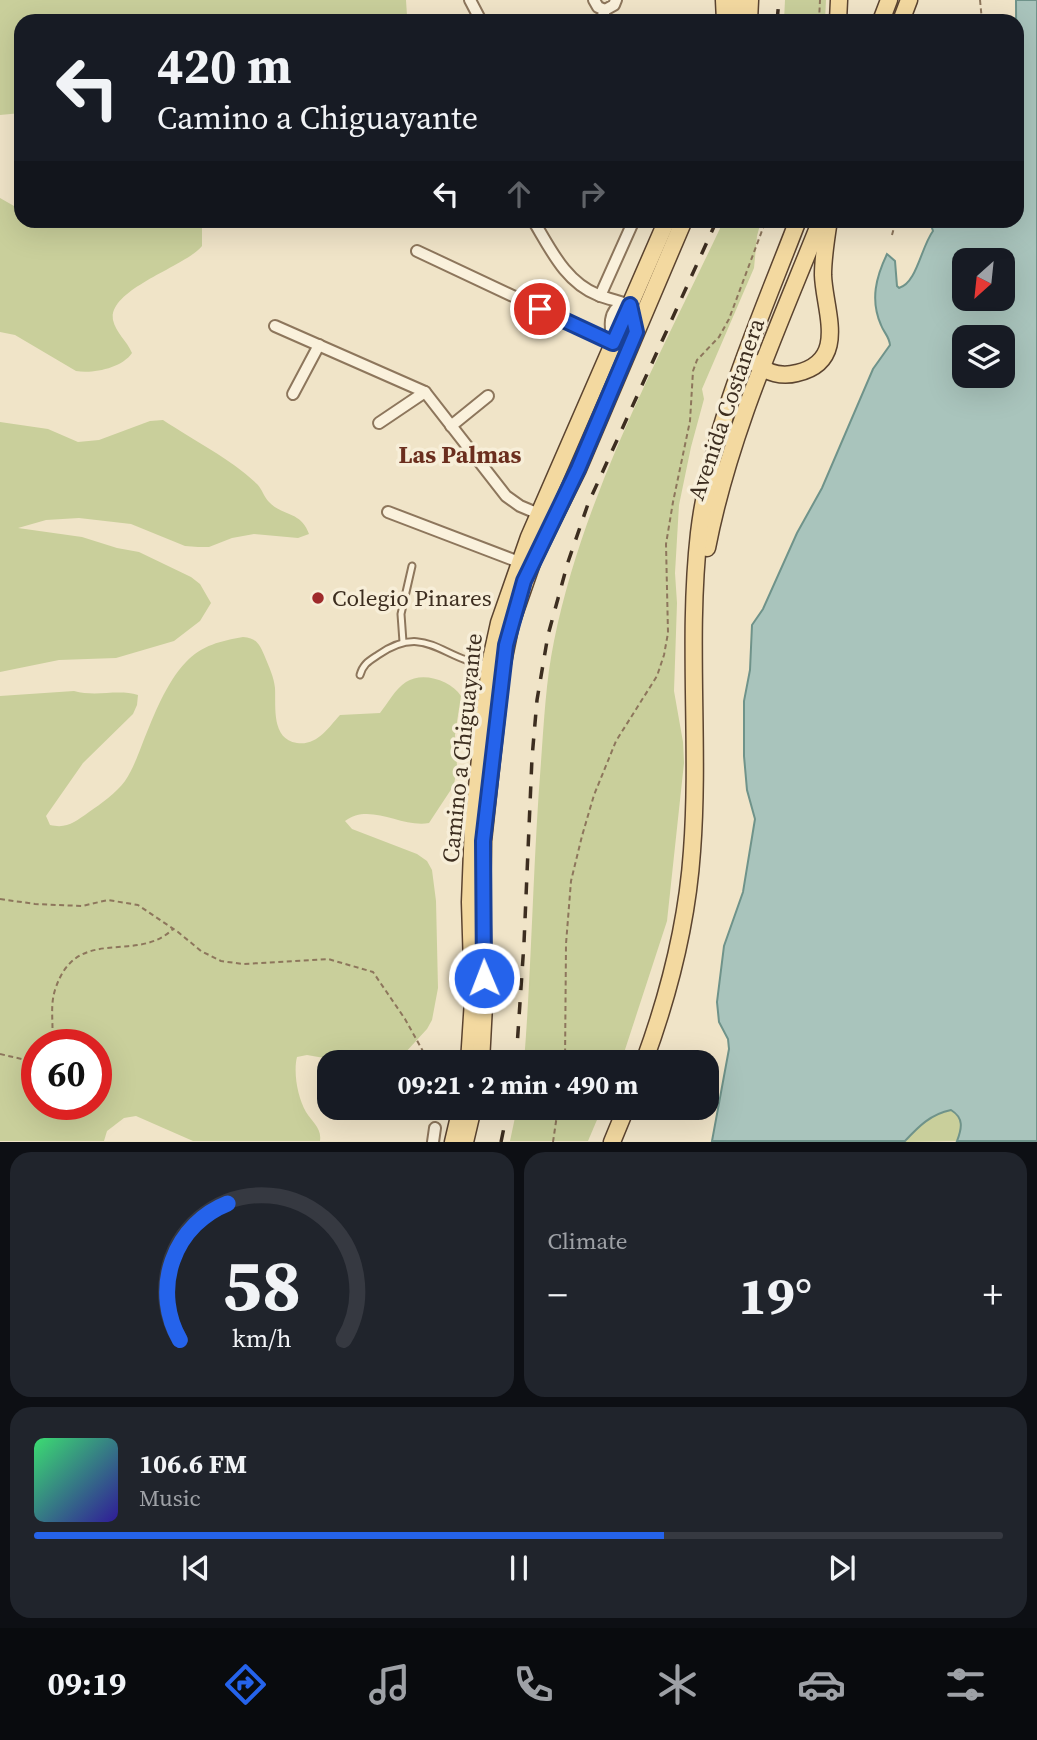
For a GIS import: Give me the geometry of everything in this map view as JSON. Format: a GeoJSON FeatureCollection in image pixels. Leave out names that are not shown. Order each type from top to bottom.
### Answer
{"type":"FeatureCollection","features":[{"type":"Feature","properties":{"kind":"main road","name":"Camino a Chiguayante"},"geometry":{"type":"LineString","coordinates":[[470,1050],[473,1000],[472,850],[491,664],[501,615],[519,562],[613,343],[627,304],[663,228]]}},
{"type":"Feature","properties":{"kind":"main road","name":"Camino a Chiguayante"},"geometry":{"type":"LineString","coordinates":[[482,1050],[483,841],[506,645],[524,581],[578,469],[681,228]]}},
{"type":"Feature","properties":{"kind":"main road","name":"Avenida Costanera"},"geometry":{"type":"LineString","coordinates":[[648,1050],[671,980],[688,893],[694,798],[695,580],[703,506],[720,432],[748,348],[795,228]]}},
{"type":"Feature","properties":{"kind":"main road","name":"Avenida Costanera"},"geometry":{"type":"LineString","coordinates":[[694,661],[701,589],[716,502],[729,456],[818,228]]}},
{"type":"Feature","properties":{"kind":"main road"},"geometry":{"type":"LineString","coordinates":[[748,348],[762,368],[781,374],[801,373],[813,366],[825,353],[831,330],[823,275],[828,228]]}},
{"type":"Feature","properties":{"kind":"main road"},"geometry":{"type":"LineString","coordinates":[[627,304],[636,332]]}},
{"type":"Feature","properties":{"kind":"main road"},"geometry":{"type":"LineString","coordinates":[[453,1142],[458,1120]]}},
{"type":"Feature","properties":{"kind":"main road"},"geometry":{"type":"LineString","coordinates":[[465,1142],[470,1120]]}},
{"type":"Feature","properties":{"kind":"main road"},"geometry":{"type":"LineString","coordinates":[[612,1142],[621,1120]]}},
{"type":"Feature","properties":{"kind":"street"},"geometry":{"type":"LineString","coordinates":[[604,14],[616,0]]}},
{"type":"Feature","properties":{"kind":"street"},"geometry":{"type":"LineString","coordinates":[[538,228],[565,272],[600,296],[613,311]]}},
{"type":"Feature","properties":{"kind":"street"},"geometry":{"type":"LineString","coordinates":[[600,296],[630,228]]}},
{"type":"Feature","properties":{"kind":"street"},"geometry":{"type":"LineString","coordinates":[[417,251],[613,343]]}},
{"type":"Feature","properties":{"kind":"street"},"geometry":{"type":"LineString","coordinates":[[600,296],[627,304]]}},
{"type":"Feature","properties":{"kind":"street"},"geometry":{"type":"LineString","coordinates":[[613,311],[627,304]]}},
{"type":"Feature","properties":{"kind":"street"},"geometry":{"type":"LineString","coordinates":[[613,311],[613,343]]}},
{"type":"Feature","properties":{"kind":"street"},"geometry":{"type":"LineString","coordinates":[[275,326],[425,392],[506,496],[539,514]]}},
{"type":"Feature","properties":{"kind":"street"},"geometry":{"type":"LineString","coordinates":[[293,394],[319,345]]}},
{"type":"Feature","properties":{"kind":"street"},"geometry":{"type":"LineString","coordinates":[[379,424],[425,392]]}},
{"type":"Feature","properties":{"kind":"street"},"geometry":{"type":"LineString","coordinates":[[451,426],[488,396]]}},
{"type":"Feature","properties":{"kind":"street"},"geometry":{"type":"LineString","coordinates":[[388,512],[519,562]]}},
{"type":"Feature","properties":{"kind":"street"},"geometry":{"type":"LineString","coordinates":[[433,1142],[435,1129]]}},
{"type":"Feature","properties":{"kind":"lane"},"geometry":{"type":"LineString","coordinates":[[403,642],[401,614],[412,566]]}},
{"type":"Feature","properties":{"kind":"lane"},"geometry":{"type":"LineString","coordinates":[[360,675],[366,663],[389,647],[403,642],[435,646],[470,661],[491,664]]}},
{"type":"Feature","properties":{"kind":"path"},"geometry":{"type":"LineString","coordinates":[[565,1050],[567,931],[571,881],[594,795],[616,741],[657,676],[664,655],[668,633],[666,544],[688,433],[693,371],[697,360],[719,337],[729,319],[763,228]]}},
{"type":"Feature","properties":{"kind":"path"},"geometry":{"type":"LineString","coordinates":[[892,235],[894,228]]}},
{"type":"Feature","properties":{"kind":"path"},"geometry":{"type":"LineString","coordinates":[[0,899],[82,906],[108,900],[138,905],[201,951],[220,961],[243,964],[328,959],[373,972],[422,1050]]}},
{"type":"Feature","properties":{"kind":"path"},"geometry":{"type":"LineString","coordinates":[[50,1029],[53,994],[61,975],[73,960],[97,948],[155,941],[173,929]]}},
{"type":"Feature","properties":{"kind":"path"},"geometry":{"type":"LineString","coordinates":[[0,1054],[21,1059]]}},
{"type":"Feature","properties":{"kind":"path"},"geometry":{"type":"LineString","coordinates":[[553,1142],[556,1120]]}},
{"type":"Feature","properties":{"kind":"green space"},"geometry":{"type":"Polygon","coordinates":[[[0,0],[406,0],[407,14],[14,14],[14,114],[0,115],[0,0]]]}},
{"type":"Feature","properties":{"kind":"green space"},"geometry":{"type":"Polygon","coordinates":[[[785,0],[826,0],[825,14],[784,14],[785,0]]]}},
{"type":"Feature","properties":{"kind":"green space"},"geometry":{"type":"Polygon","coordinates":[[[0,198],[14,206],[14,228],[202,228],[202,246],[134,288],[122,298],[115,309],[114,325],[132,353],[121,363],[91,372],[76,371],[15,335],[0,332],[0,198]]]}},
{"type":"Feature","properties":{"kind":"green space"},"geometry":{"type":"Polygon","coordinates":[[[720,228],[759,228],[754,268],[702,389],[704,399],[679,505],[675,573],[677,603],[674,691],[684,763],[667,921],[625,1050],[525,1050],[538,800],[549,671],[567,586],[584,532],[626,426],[720,228]]]}},
{"type":"Feature","properties":{"kind":"green space"},"geometry":{"type":"Polygon","coordinates":[[[163,420],[247,475],[259,486],[269,502],[301,521],[309,534],[298,538],[254,534],[232,538],[209,547],[198,547],[185,546],[131,524],[79,518],[46,520],[18,528],[82,537],[139,552],[191,577],[200,584],[211,603],[200,621],[174,641],[116,658],[59,660],[0,672],[0,422],[48,429],[78,442],[99,440],[150,421],[163,420]]]}},
{"type":"Feature","properties":{"kind":"green space"},"geometry":{"type":"Polygon","coordinates":[[[243,637],[260,646],[274,680],[279,729],[289,740],[297,743],[316,739],[340,715],[380,713],[398,688],[413,679],[436,679],[456,690],[461,696],[455,735],[457,766],[454,785],[429,823],[418,824],[365,814],[345,821],[352,829],[417,854],[427,861],[432,870],[436,901],[438,988],[432,1020],[408,1050],[317,1050],[317,1057],[297,1057],[296,1078],[299,1093],[306,1112],[318,1129],[320,1141],[193,1141],[136,1116],[124,1118],[107,1131],[104,1141],[0,1141],[0,696],[74,691],[138,695],[133,714],[83,763],[46,816],[50,825],[71,824],[103,802],[125,781],[172,680],[192,656],[220,642],[243,637]]]}},
{"type":"Feature","properties":{"kind":"green space"},"geometry":{"type":"Polygon","coordinates":[[[951,1110],[958,1116],[960,1124],[957,1141],[905,1142],[937,1114],[951,1110]]]}},
{"type":"Feature","properties":{"kind":"green space"},"geometry":{"type":"Polygon","coordinates":[[[514,1120],[597,1120],[588,1141],[510,1141],[514,1120]]]}},
{"type":"Feature","properties":{"kind":"water"},"geometry":{"type":"Polygon","coordinates":[[[1016,0],[1037,0],[1037,1141],[957,1141],[961,1124],[958,1116],[951,1110],[926,1121],[905,1141],[712,1141],[716,1120],[719,1120],[719,1103],[729,1049],[728,1039],[719,1022],[717,1002],[724,946],[743,892],[755,819],[747,790],[744,756],[744,701],[750,670],[752,625],[763,609],[797,533],[822,488],[873,369],[890,345],[878,316],[875,298],[877,280],[887,254],[895,261],[899,288],[905,285],[915,272],[932,228],[1024,228],[1024,14],[1016,14],[1016,0]]]}},
{"type":"Feature","properties":{"kind":"railway"},"geometry":{"type":"LineString","coordinates":[[778,14],[779,0]]}},
{"type":"Feature","properties":{"kind":"railway"},"geometry":{"type":"LineString","coordinates":[[517,1050],[532,758],[537,700],[548,635],[568,562],[588,504],[713,228]]}},
{"type":"Feature","properties":{"kind":"railway"},"geometry":{"type":"LineString","coordinates":[[501,1142],[506,1120]]}},
{"type":"Feature","properties":{"kind":"place","name":"Colegio Pinares"},"geometry":{"type":"Point","coordinates":[318,598]}},
{"type":"Feature","properties":{"kind":"district","name":"Las Palmas"},"geometry":{"type":"Point","coordinates":[460,454]}},
{"type":"Feature","properties":{"kind":"route"},"geometry":{"type":"LineString","coordinates":[[484,978],[483,841],[502,667],[510,623],[524,581],[578,469],[636,332],[630,305],[613,343],[540,309]]}}]}
